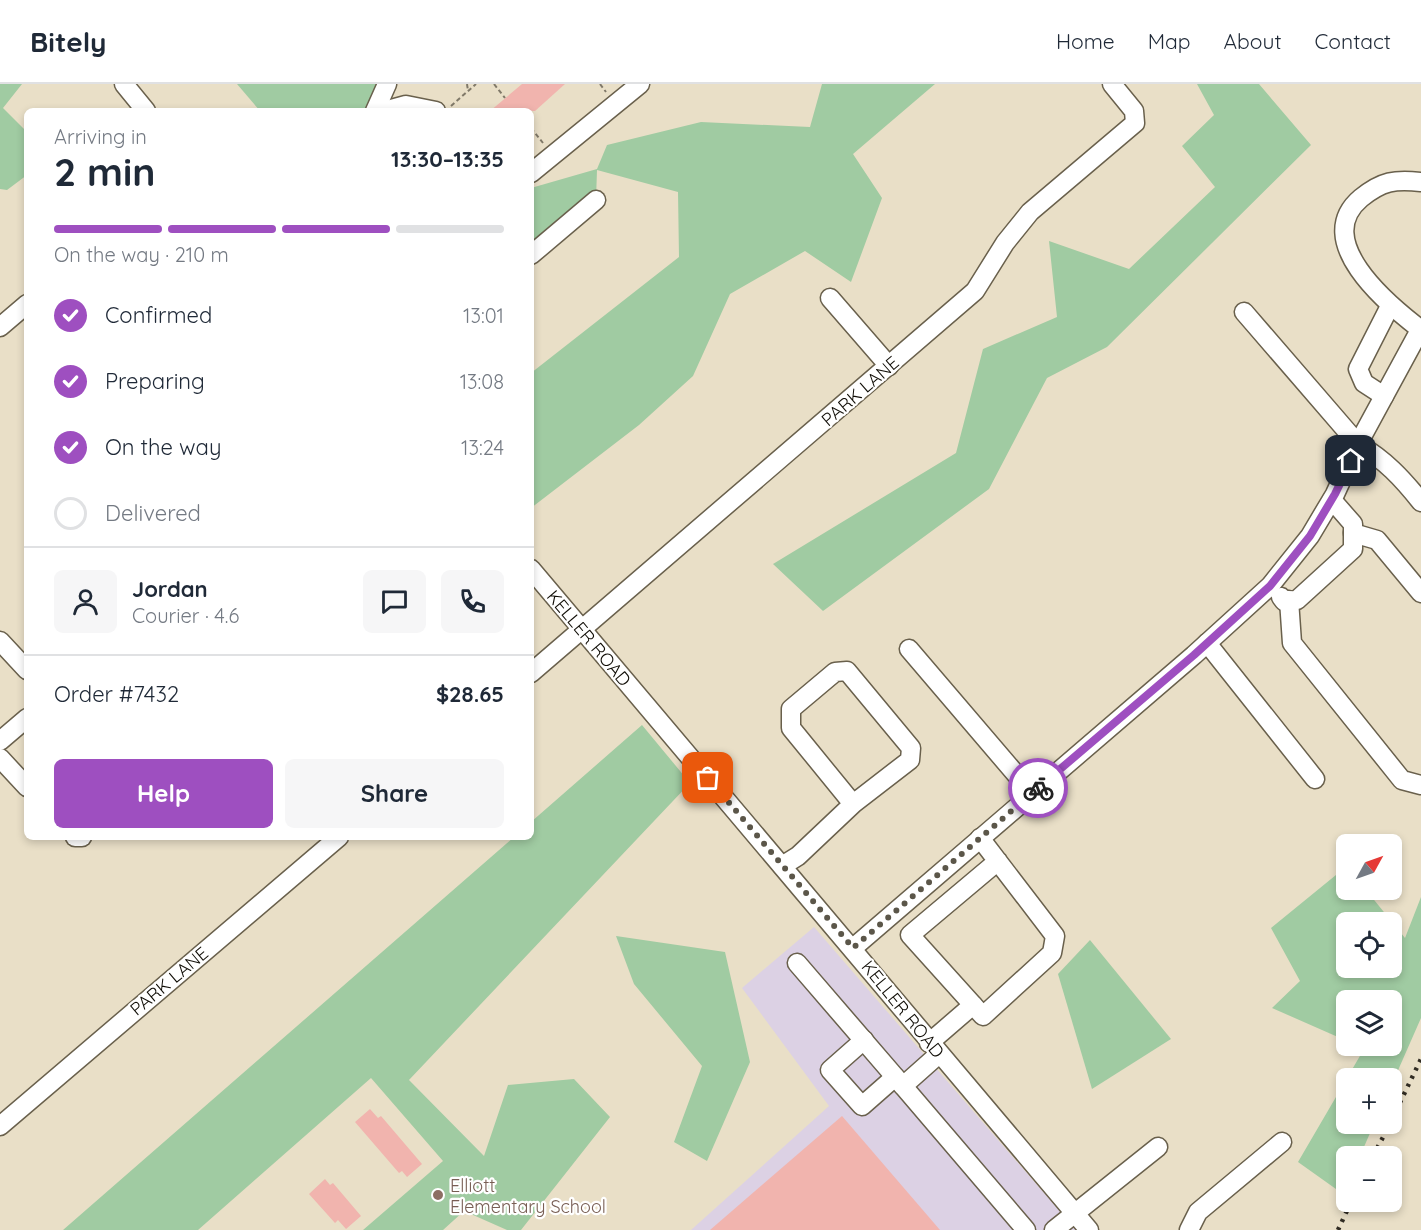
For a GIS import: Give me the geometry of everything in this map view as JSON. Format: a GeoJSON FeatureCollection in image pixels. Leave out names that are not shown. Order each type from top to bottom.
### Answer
{"type":"FeatureCollection","features":[{"type":"Feature","properties":{"kind":"street"},"geometry":{"type":"LineString","coordinates":[[124,84],[144,108]]}},
{"type":"Feature","properties":{"kind":"street"},"geometry":{"type":"LineString","coordinates":[[376,108],[387,84]]}},
{"type":"Feature","properties":{"kind":"street"},"geometry":{"type":"LineString","coordinates":[[534,171],[640,84]]}},
{"type":"Feature","properties":{"kind":"street","name":"PARK LANE"},"geometry":{"type":"LineString","coordinates":[[534,670],[975,291],[1005,243],[1030,212],[1134,123],[1134,111],[1112,84]]}},
{"type":"Feature","properties":{"kind":"street"},"geometry":{"type":"LineString","coordinates":[[395,108],[406,105],[421,108]]}},
{"type":"Feature","properties":{"kind":"street"},"geometry":{"type":"LineString","coordinates":[[853,948],[1207,643],[1270,586],[1310,536],[1332,500],[1358,444],[1420,329],[1390,306],[1359,268],[1343,240],[1344,220],[1355,204],[1373,189],[1397,179],[1421,182]]}},
{"type":"Feature","properties":{"kind":"street"},"geometry":{"type":"LineString","coordinates":[[534,252],[596,200]]}},
{"type":"Feature","properties":{"kind":"street"},"geometry":{"type":"LineString","coordinates":[[830,298],[889,366]]}},
{"type":"Feature","properties":{"kind":"street"},"geometry":{"type":"LineString","coordinates":[[1384,396],[1364,383],[1358,369],[1390,306]]}},
{"type":"Feature","properties":{"kind":"street"},"geometry":{"type":"LineString","coordinates":[[0,327],[24,307]]}},
{"type":"Feature","properties":{"kind":"street"},"geometry":{"type":"LineString","coordinates":[[1244,312],[1358,444],[1380,457],[1399,474],[1421,502]]}},
{"type":"Feature","properties":{"kind":"street"},"geometry":{"type":"LineString","coordinates":[[1270,586],[1284,601],[1297,600],[1353,549],[1353,524],[1332,500]]}},
{"type":"Feature","properties":{"kind":"street"},"geometry":{"type":"LineString","coordinates":[[1353,533],[1377,540],[1421,593]]}},
{"type":"Feature","properties":{"kind":"street","name":"KELLER ROAD"},"geometry":{"type":"LineString","coordinates":[[534,573],[1089,1230]]}},
{"type":"Feature","properties":{"kind":"street"},"geometry":{"type":"LineString","coordinates":[[1289,600],[1292,644],[1402,780],[1421,785]]}},
{"type":"Feature","properties":{"kind":"street"},"geometry":{"type":"LineString","coordinates":[[0,641],[24,667]]}},
{"type":"Feature","properties":{"kind":"street"},"geometry":{"type":"LineString","coordinates":[[1207,643],[1315,779]]}},
{"type":"Feature","properties":{"kind":"street"},"geometry":{"type":"LineString","coordinates":[[909,649],[1032,793]]}},
{"type":"Feature","properties":{"kind":"street"},"geometry":{"type":"LineString","coordinates":[[782,866],[798,856],[853,804],[910,760],[911,748],[847,671],[835,672],[790,709],[791,728],[853,804]]}},
{"type":"Feature","properties":{"kind":"street"},"geometry":{"type":"LineString","coordinates":[[0,741],[24,721]]}},
{"type":"Feature","properties":{"kind":"street"},"geometry":{"type":"LineString","coordinates":[[0,758],[24,784]]}},
{"type":"Feature","properties":{"kind":"street"},"geometry":{"type":"LineString","coordinates":[[980,838],[998,861],[1055,936],[1052,952],[982,1016],[910,935],[998,861]]}},
{"type":"Feature","properties":{"kind":"street","name":"PARK LANE"},"geometry":{"type":"LineString","coordinates":[[0,1126],[335,840]]}},
{"type":"Feature","properties":{"kind":"street"},"geometry":{"type":"LineString","coordinates":[[797,963],[1026,1230]]}},
{"type":"Feature","properties":{"kind":"street"},"geometry":{"type":"LineString","coordinates":[[864,1040],[830,1070],[862,1106],[899,1082],[973,1005]]}},
{"type":"Feature","properties":{"kind":"street"},"geometry":{"type":"LineString","coordinates":[[1189,1230],[1198,1212],[1282,1142]]}},
{"type":"Feature","properties":{"kind":"street"},"geometry":{"type":"LineString","coordinates":[[1054,1230],[1158,1147]]}},
{"type":"Feature","properties":{"kind":"path"},"geometry":{"type":"LineString","coordinates":[[468,84],[468,91]]}},
{"type":"Feature","properties":{"kind":"path"},"geometry":{"type":"LineString","coordinates":[[448,108],[476,84]]}},
{"type":"Feature","properties":{"kind":"path"},"geometry":{"type":"LineString","coordinates":[[494,84],[506,98]]}},
{"type":"Feature","properties":{"kind":"shaded area"},"geometry":{"type":"Polygon","coordinates":[[[814,927],[1076,1230],[691,1230],[829,1106],[742,988],[814,927]]]}},
{"type":"Feature","properties":{"kind":"green space"},"geometry":{"type":"Polygon","coordinates":[[[0,84],[22,84],[3,108],[24,129],[24,177],[7,190],[0,189],[0,84]]]}},
{"type":"Feature","properties":{"kind":"green space"},"geometry":{"type":"Polygon","coordinates":[[[237,84],[387,84],[376,108],[257,108],[237,84]]]}},
{"type":"Feature","properties":{"kind":"green space"},"geometry":{"type":"Polygon","coordinates":[[[822,84],[935,84],[853,154],[882,198],[851,282],[805,251],[730,294],[693,376],[639,425],[534,506],[534,371],[679,257],[678,192],[597,170],[596,200],[534,252],[534,187],[597,169],[607,145],[701,122],[810,127],[822,84]]]}},
{"type":"Feature","properties":{"kind":"green space"},"geometry":{"type":"Polygon","coordinates":[[[1197,84],[1259,84],[1311,145],[1107,347],[1047,378],[989,489],[823,611],[773,564],[956,453],[983,349],[1057,317],[1049,241],[1129,269],[1215,187],[1182,146],[1214,115],[1197,84]]]}},
{"type":"Feature","properties":{"kind":"green space"},"geometry":{"type":"Polygon","coordinates":[[[642,725],[690,783],[409,1080],[484,1156],[508,1085],[574,1079],[610,1117],[521,1230],[507,1230],[464,1211],[443,1230],[363,1230],[443,1161],[371,1078],[198,1230],[63,1230],[511,840],[534,840],[534,819],[642,725]]]}},
{"type":"Feature","properties":{"kind":"green space"},"geometry":{"type":"Polygon","coordinates":[[[1336,875],[1336,900],[1374,900],[1384,912],[1336,912],[1336,978],[1402,978],[1402,934],[1405,938],[1421,897],[1421,1018],[1399,1068],[1353,1068],[1360,1056],[1402,1056],[1402,990],[1336,990],[1336,1036],[1272,1008],[1300,981],[1271,928],[1336,875]]]}},
{"type":"Feature","properties":{"kind":"green space"},"geometry":{"type":"Polygon","coordinates":[[[616,936],[725,952],[750,1062],[707,1161],[674,1142],[702,1066],[634,984],[616,936]]]}},
{"type":"Feature","properties":{"kind":"green space"},"geometry":{"type":"Polygon","coordinates":[[[1090,940],[1171,1039],[1092,1089],[1058,974],[1090,940]]]}},
{"type":"Feature","properties":{"kind":"green space"},"geometry":{"type":"Polygon","coordinates":[[[1336,1097],[1336,1134],[1370,1134],[1364,1146],[1336,1146],[1336,1189],[1298,1162],[1336,1097]]]}},
{"type":"Feature","properties":{"kind":"building"},"geometry":{"type":"Polygon","coordinates":[[[522,84],[565,84],[535,111],[534,108],[494,108],[522,84]]]}},
{"type":"Feature","properties":{"kind":"building"},"geometry":{"type":"Polygon","coordinates":[[[370,1109],[378,1118],[381,1116],[422,1164],[407,1177],[402,1171],[399,1173],[355,1122],[370,1109]]]}},
{"type":"Feature","properties":{"kind":"building"},"geometry":{"type":"Polygon","coordinates":[[[842,1116],[940,1230],[710,1230],[842,1116]]]}},
{"type":"Feature","properties":{"kind":"building"},"geometry":{"type":"Polygon","coordinates":[[[325,1179],[330,1185],[333,1183],[361,1216],[346,1229],[338,1220],[335,1223],[309,1194],[325,1179]]]}},
{"type":"Feature","properties":{"kind":"railway"},"geometry":{"type":"LineString","coordinates":[[1402,1098],[1421,1059]]}},
{"type":"Feature","properties":{"kind":"railway"},"geometry":{"type":"LineString","coordinates":[[1378,1146],[1385,1134]]}},
{"type":"Feature","properties":{"kind":"railway"},"geometry":{"type":"LineString","coordinates":[[1338,1230],[1346,1212]]}},
{"type":"Feature","properties":{"kind":"way so far"},"geometry":{"type":"LineString","coordinates":[[708,778],[853,948],[1038,788]]}},
{"type":"Feature","properties":{"kind":"place","name":"Elliott Elementary School"},"geometry":{"type":"Point","coordinates":[438,1195]}},
{"type":"Feature","properties":{"kind":"route"},"geometry":{"type":"LineString","coordinates":[[1038,788],[1194,655],[1270,586],[1310,536],[1351,461]]}}]}
